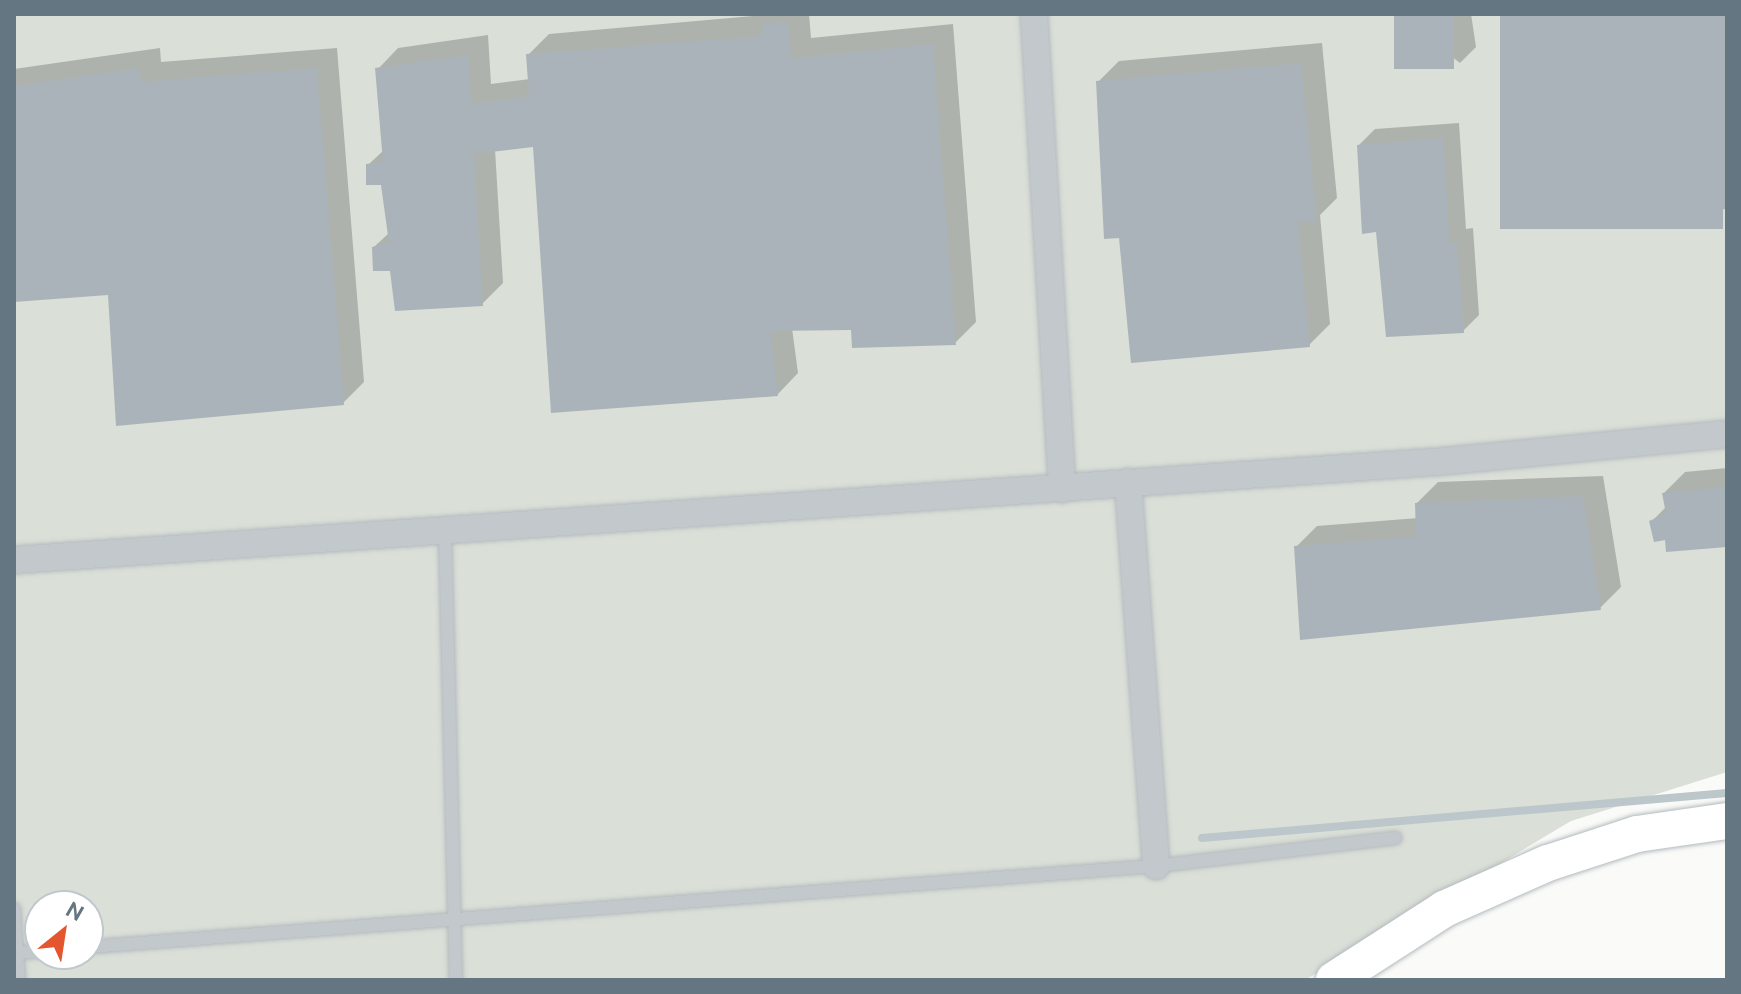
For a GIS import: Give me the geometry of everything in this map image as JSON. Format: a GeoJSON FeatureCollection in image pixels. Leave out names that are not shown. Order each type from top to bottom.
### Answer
{"type":"FeatureCollection","features":[{"type":"Feature","properties":{"kind":"street"},"geometry":{"type":"LineString","coordinates":[[1034,14],[1062,489]]}},
{"type":"Feature","properties":{"kind":"street"},"geometry":{"type":"LineString","coordinates":[[14,560],[1446,461],[1727,434]]}},
{"type":"Feature","properties":{"kind":"street"},"geometry":{"type":"LineString","coordinates":[[1128,482],[1156,866]]}},
{"type":"Feature","properties":{"kind":"street"},"geometry":{"type":"LineString","coordinates":[[1334,980],[1444,909],[1548,863],[1637,834],[1727,821]]}},
{"type":"Feature","properties":{"kind":"lane"},"geometry":{"type":"LineString","coordinates":[[445,532],[452,917],[456,980]]}},
{"type":"Feature","properties":{"kind":"lane"},"geometry":{"type":"LineString","coordinates":[[104,946],[1156,866],[1395,838]]}},
{"type":"Feature","properties":{"kind":"lane"},"geometry":{"type":"LineString","coordinates":[[14,909],[19,980]]}},
{"type":"Feature","properties":{"kind":"shaded area"},"geometry":{"type":"Polygon","coordinates":[[[14,14],[1727,14],[1727,772],[1571,821],[1305,980],[14,980],[14,14]]]}},
{"type":"Feature","properties":{"kind":"building"},"geometry":{"type":"Polygon","coordinates":[[[1394,14],[1454,14],[1454,69],[1394,69],[1394,14]]]}},
{"type":"Feature","properties":{"kind":"building"},"geometry":{"type":"Polygon","coordinates":[[[1500,14],[1723,14],[1723,229],[1500,229],[1500,14]]]}},
{"type":"Feature","properties":{"kind":"building"},"geometry":{"type":"Polygon","coordinates":[[[788,22],[791,58],[933,44],[956,345],[852,348],[851,330],[770,331],[778,396],[551,413],[533,147],[474,154],[483,306],[395,311],[390,271],[373,271],[372,247],[389,243],[381,185],[366,185],[366,164],[383,162],[375,68],[468,55],[471,104],[529,96],[526,54],[762,36],[763,23],[788,22]]]}},
{"type":"Feature","properties":{"kind":"building"},"geometry":{"type":"Polygon","coordinates":[[[1301,63],[1317,221],[1298,222],[1310,347],[1131,363],[1119,238],[1104,239],[1096,81],[1301,63]]]}},
{"type":"Feature","properties":{"kind":"building"},"geometry":{"type":"Polygon","coordinates":[[[139,68],[141,82],[317,68],[344,405],[116,426],[108,295],[14,302],[14,86],[139,68]]]}},
{"type":"Feature","properties":{"kind":"building"},"geometry":{"type":"Polygon","coordinates":[[[1443,138],[1450,244],[1457,243],[1464,333],[1386,337],[1376,232],[1362,234],[1357,145],[1443,138]]]}},
{"type":"Feature","properties":{"kind":"building"},"geometry":{"type":"Polygon","coordinates":[[[1727,487],[1727,547],[1666,552],[1665,540],[1654,542],[1649,521],[1666,514],[1662,493],[1727,487]]]}},
{"type":"Feature","properties":{"kind":"building"},"geometry":{"type":"Polygon","coordinates":[[[1583,496],[1601,610],[1300,640],[1294,546],[1416,537],[1415,503],[1583,496]]]}},
{"type":"Feature","properties":{"kind":"waterway"},"geometry":{"type":"LineString","coordinates":[[1202,838],[1727,793]]}}]}
